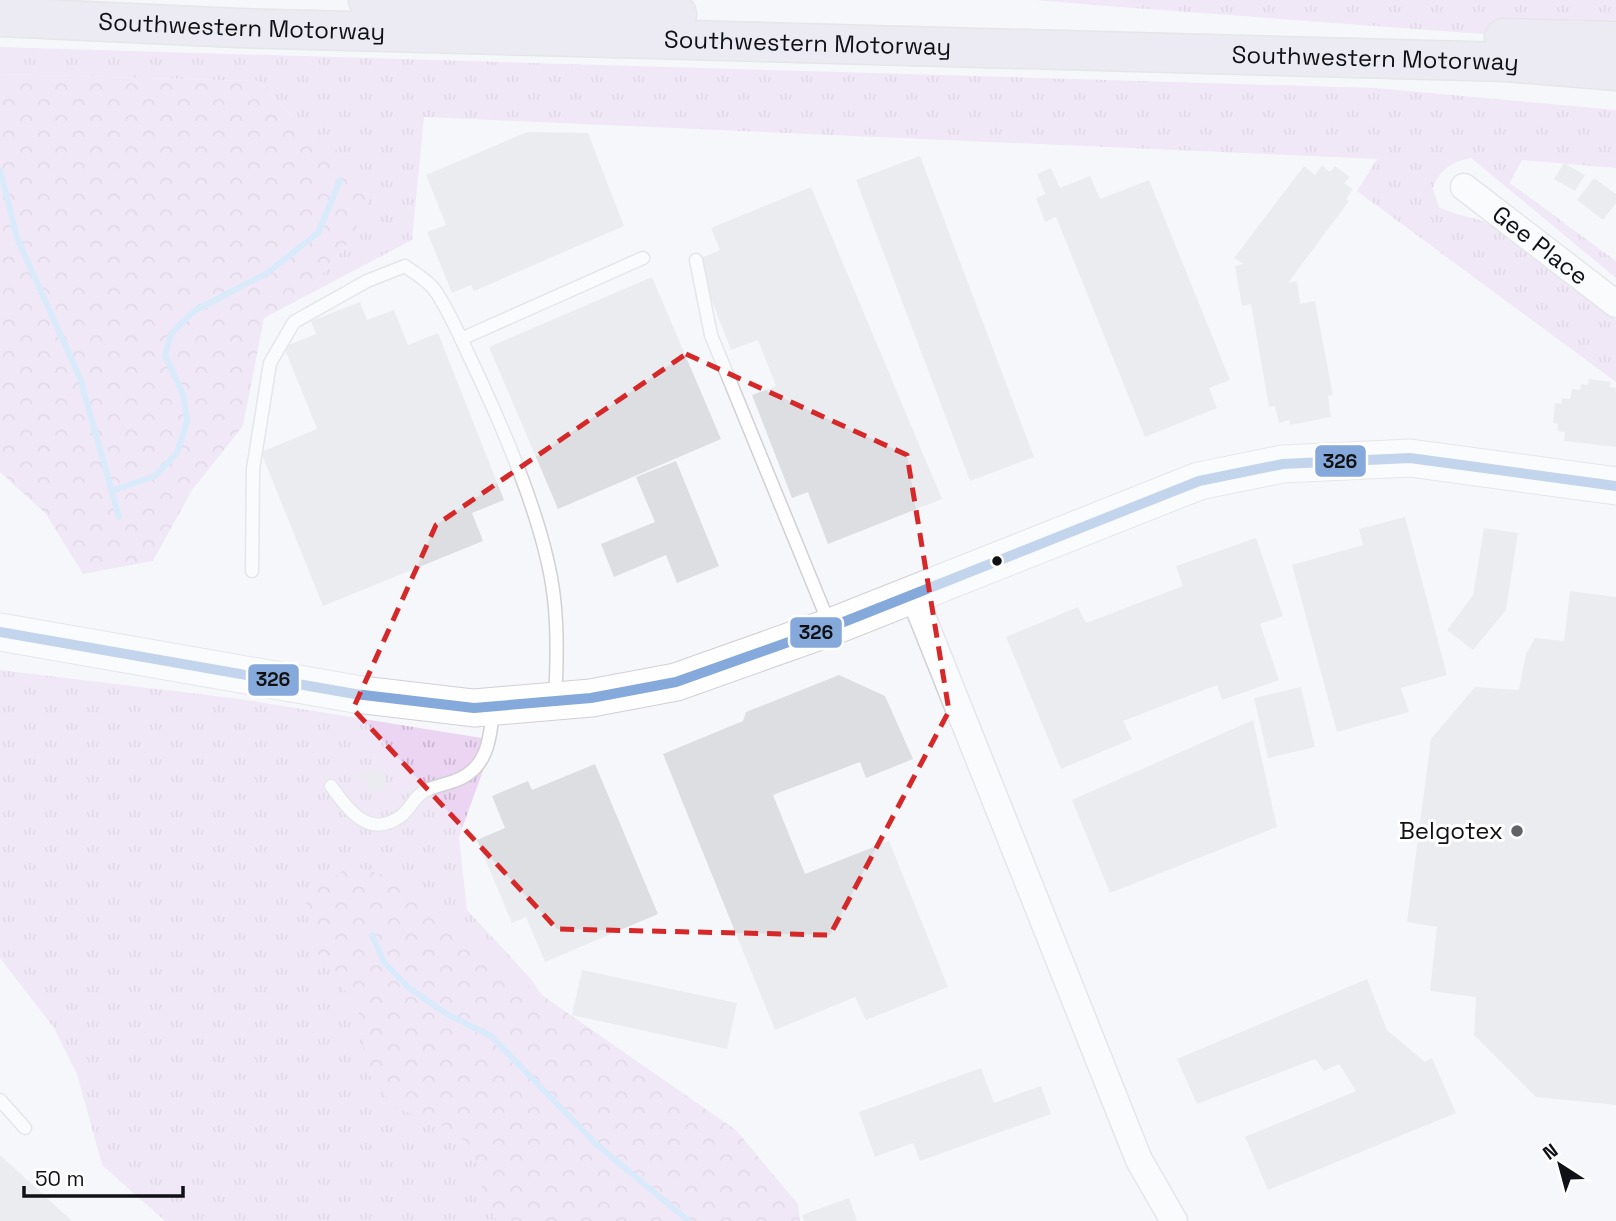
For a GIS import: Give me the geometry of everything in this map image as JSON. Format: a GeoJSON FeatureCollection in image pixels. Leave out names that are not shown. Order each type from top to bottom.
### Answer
{"type":"FeatureCollection","features":[{"type":"Feature","properties":{"kind":"highway","name":"Southwestern Motorway"},"geometry":{"type":"LineString","coordinates":[[368,0],[863,22],[1616,41]]}},
{"type":"Feature","properties":{"kind":"highway","name":"Southwestern Motorway"},"geometry":{"type":"LineString","coordinates":[[0,17],[239,28],[1492,62],[1616,71]]}},
{"type":"Feature","properties":{"kind":"main road"},"geometry":{"type":"LineString","coordinates":[[0,632],[355,694],[474,708],[591,698],[676,682],[831,628],[1199,481],[1283,464],[1410,458],[1616,486]]}},
{"type":"Feature","properties":{"kind":"street","name":"Gee Place"},"geometry":{"type":"LineString","coordinates":[[1464,187],[1616,304]]}},
{"type":"Feature","properties":{"kind":"street"},"geometry":{"type":"LineString","coordinates":[[914,596],[1139,1160],[1174,1221]]}},
{"type":"Feature","properties":{"kind":"lane"},"geometry":{"type":"LineString","coordinates":[[461,339],[643,258]]}},
{"type":"Feature","properties":{"kind":"lane"},"geometry":{"type":"LineString","coordinates":[[696,260],[711,334],[831,628]]}},
{"type":"Feature","properties":{"kind":"lane"},"geometry":{"type":"LineString","coordinates":[[253,572],[253,469],[270,363],[294,322],[367,281],[405,266],[433,288],[461,339],[490,399],[544,549],[554,596],[558,651],[555,701]]}},
{"type":"Feature","properties":{"kind":"lane"},"geometry":{"type":"LineString","coordinates":[[331,786],[351,813],[361,821],[381,823],[398,818],[423,792],[470,774],[478,765],[488,745],[493,706]]}},
{"type":"Feature","properties":{"kind":"lane"},"geometry":{"type":"LineString","coordinates":[[0,1100],[25,1128]]}},
{"type":"Feature","properties":{"kind":"highlighted area"},"geometry":{"type":"Polygon","coordinates":[[[686,354],[907,455],[949,711],[830,935],[557,929],[353,709],[436,525],[686,354]]]}},
{"type":"Feature","properties":{"kind":"green space"},"geometry":{"type":"Polygon","coordinates":[[[1034,0],[1121,0],[1106,6],[1034,0]]]}},
{"type":"Feature","properties":{"kind":"green space"},"geometry":{"type":"Polygon","coordinates":[[[1121,0],[1616,0],[1616,44],[1106,6],[1121,0]]]}},
{"type":"Feature","properties":{"kind":"green space"},"geometry":{"type":"Polygon","coordinates":[[[0,47],[1376,88],[1616,110],[1616,168],[1522,160],[1510,183],[1616,261],[1616,278],[1471,158],[1448,167],[1433,188],[1439,207],[1488,223],[1616,320],[1616,382],[1357,191],[1377,159],[424,117],[412,240],[302,298],[349,242],[292,116],[258,81],[0,74],[0,47]]]}},
{"type":"Feature","properties":{"kind":"green space"},"geometry":{"type":"Polygon","coordinates":[[[0,74],[258,81],[292,116],[339,152],[373,192],[349,242],[302,298],[264,318],[243,426],[192,490],[153,561],[83,574],[46,514],[0,472],[0,74]]]}},
{"type":"Feature","properties":{"kind":"green space"},"geometry":{"type":"Polygon","coordinates":[[[0,670],[240,699],[494,740],[459,837],[467,910],[531,979],[569,1036],[654,1221],[165,1221],[102,1165],[77,1074],[54,1028],[0,958],[0,670]]]}},
{"type":"Feature","properties":{"kind":"green space"},"geometry":{"type":"Polygon","coordinates":[[[351,865],[418,886],[464,941],[736,1130],[798,1204],[800,1221],[497,1221],[482,1190],[475,1155],[456,1131],[396,1108],[367,1071],[358,1009],[318,954],[305,898],[351,865]]]}},
{"type":"Feature","properties":{"kind":"building"},"geometry":{"type":"Polygon","coordinates":[[[527,132],[588,133],[624,226],[474,291],[471,285],[452,293],[427,232],[446,225],[426,175],[527,132]]]}},
{"type":"Feature","properties":{"kind":"building"},"geometry":{"type":"Polygon","coordinates":[[[920,156],[1034,457],[970,481],[856,180],[920,156]]]}},
{"type":"Feature","properties":{"kind":"building"},"geometry":{"type":"Polygon","coordinates":[[[1564,163],[1585,175],[1575,191],[1554,179],[1564,163]]]}},
{"type":"Feature","properties":{"kind":"building"},"geometry":{"type":"Polygon","coordinates":[[[1322,165],[1330,172],[1335,166],[1350,177],[1344,183],[1353,189],[1346,199],[1349,201],[1288,283],[1297,281],[1300,304],[1315,301],[1333,395],[1328,396],[1331,417],[1290,425],[1289,420],[1279,423],[1275,406],[1269,407],[1251,304],[1242,306],[1235,266],[1243,264],[1234,258],[1304,166],[1315,175],[1322,165]]]}},
{"type":"Feature","properties":{"kind":"building"},"geometry":{"type":"Polygon","coordinates":[[[1051,168],[1060,188],[1090,176],[1100,199],[1149,180],[1230,380],[1209,388],[1217,408],[1145,437],[1056,217],[1045,222],[1036,198],[1045,194],[1037,174],[1051,168]]]}},
{"type":"Feature","properties":{"kind":"building"},"geometry":{"type":"Polygon","coordinates":[[[1594,178],[1616,194],[1616,203],[1603,220],[1577,200],[1594,178]]]}},
{"type":"Feature","properties":{"kind":"building"},"geometry":{"type":"Polygon","coordinates":[[[811,187],[942,499],[828,544],[808,492],[792,498],[752,395],[776,386],[758,340],[731,350],[696,260],[720,250],[711,228],[811,187]]]}},
{"type":"Feature","properties":{"kind":"building"},"geometry":{"type":"Polygon","coordinates":[[[652,277],[721,439],[558,509],[489,347],[652,277]]]}},
{"type":"Feature","properties":{"kind":"building"},"geometry":{"type":"Polygon","coordinates":[[[360,302],[367,320],[394,310],[408,345],[438,333],[504,500],[472,513],[483,541],[323,606],[261,452],[317,429],[284,347],[316,334],[311,321],[360,302]]]}},
{"type":"Feature","properties":{"kind":"building"},"geometry":{"type":"Polygon","coordinates":[[[1589,379],[1611,382],[1610,387],[1616,388],[1616,447],[1564,441],[1565,432],[1557,431],[1558,424],[1553,423],[1555,403],[1561,404],[1562,398],[1570,399],[1572,389],[1580,390],[1581,384],[1588,385],[1589,379]]]}},
{"type":"Feature","properties":{"kind":"building"},"geometry":{"type":"Polygon","coordinates":[[[676,461],[719,566],[677,583],[666,555],[614,577],[601,544],[655,522],[636,477],[676,461]]]}},
{"type":"Feature","properties":{"kind":"building"},"geometry":{"type":"Polygon","coordinates":[[[1405,517],[1447,675],[1401,688],[1409,712],[1337,732],[1292,565],[1363,545],[1359,529],[1405,517]]]}},
{"type":"Feature","properties":{"kind":"building"},"geometry":{"type":"Polygon","coordinates":[[[1484,528],[1518,533],[1506,610],[1473,650],[1447,630],[1473,595],[1484,528]]]}},
{"type":"Feature","properties":{"kind":"building"},"geometry":{"type":"Polygon","coordinates":[[[1256,538],[1283,616],[1260,624],[1279,680],[1222,700],[1217,685],[1123,721],[1132,739],[1061,769],[1006,637],[1078,607],[1086,623],[1183,586],[1176,566],[1256,538]]]}},
{"type":"Feature","properties":{"kind":"building","name":"Belgotex"},"geometry":{"type":"Polygon","coordinates":[[[1570,591],[1616,597],[1616,1105],[1536,1097],[1474,1035],[1476,997],[1430,991],[1437,927],[1407,922],[1431,739],[1475,687],[1519,690],[1526,654],[1535,638],[1564,641],[1570,591]]]}},
{"type":"Feature","properties":{"kind":"building"},"geometry":{"type":"Polygon","coordinates":[[[839,675],[885,696],[913,759],[866,778],[860,762],[773,795],[805,874],[889,841],[948,987],[866,1020],[855,997],[775,1030],[663,754],[743,721],[746,712],[839,675]]]}},
{"type":"Feature","properties":{"kind":"building"},"geometry":{"type":"Polygon","coordinates":[[[1301,687],[1315,747],[1268,758],[1254,698],[1301,687]]]}},
{"type":"Feature","properties":{"kind":"building"},"geometry":{"type":"Polygon","coordinates":[[[1253,720],[1277,827],[1110,893],[1072,800],[1253,720]]]}},
{"type":"Feature","properties":{"kind":"building"},"geometry":{"type":"Polygon","coordinates":[[[595,764],[658,914],[545,962],[526,917],[512,923],[477,840],[505,828],[492,796],[528,781],[532,790],[595,764]]]}},
{"type":"Feature","properties":{"kind":"building"},"geometry":{"type":"Polygon","coordinates":[[[382,768],[387,787],[369,792],[364,772],[382,768]]]}},
{"type":"Feature","properties":{"kind":"building"},"geometry":{"type":"Polygon","coordinates":[[[582,970],[737,1003],[727,1049],[572,1015],[582,970]]]}},
{"type":"Feature","properties":{"kind":"building"},"geometry":{"type":"Polygon","coordinates":[[[1367,979],[1387,1030],[1425,1062],[1432,1058],[1456,1113],[1268,1190],[1245,1137],[1356,1091],[1339,1064],[1324,1071],[1315,1059],[1197,1104],[1177,1059],[1367,979]]]}},
{"type":"Feature","properties":{"kind":"building"},"geometry":{"type":"Polygon","coordinates":[[[981,1068],[994,1103],[1041,1086],[1051,1114],[920,1161],[913,1143],[875,1157],[859,1112],[981,1068]]]}},
{"type":"Feature","properties":{"kind":"building"},"geometry":{"type":"Polygon","coordinates":[[[0,1155],[47,1198],[72,1221],[0,1221],[0,1155]]]}},
{"type":"Feature","properties":{"kind":"building"},"geometry":{"type":"Polygon","coordinates":[[[849,1198],[857,1221],[804,1221],[802,1215],[849,1198]]]}},
{"type":"Feature","properties":{"kind":"waterway"},"geometry":{"type":"LineString","coordinates":[[0,170],[17,238],[80,378],[119,517]]}},
{"type":"Feature","properties":{"kind":"waterway"},"geometry":{"type":"LineString","coordinates":[[111,491],[155,476],[177,453],[187,421],[183,394],[165,356],[171,334],[194,311],[267,273],[318,233],[340,180]]}},
{"type":"Feature","properties":{"kind":"waterway"},"geometry":{"type":"LineString","coordinates":[[372,935],[384,962],[408,987],[445,1013],[491,1036],[596,1144],[689,1221]]}},
{"type":"Feature","properties":{"kind":"transit line","name":"326"},"geometry":{"type":"LineString","coordinates":[[0,632],[355,694],[474,708],[591,698],[676,682],[831,627],[1199,481],[1283,464],[1410,458],[1616,486]]}},
{"type":"Feature","properties":{"kind":"place","name":"Belgotex"},"geometry":{"type":"Point","coordinates":[1517,831]}}]}
